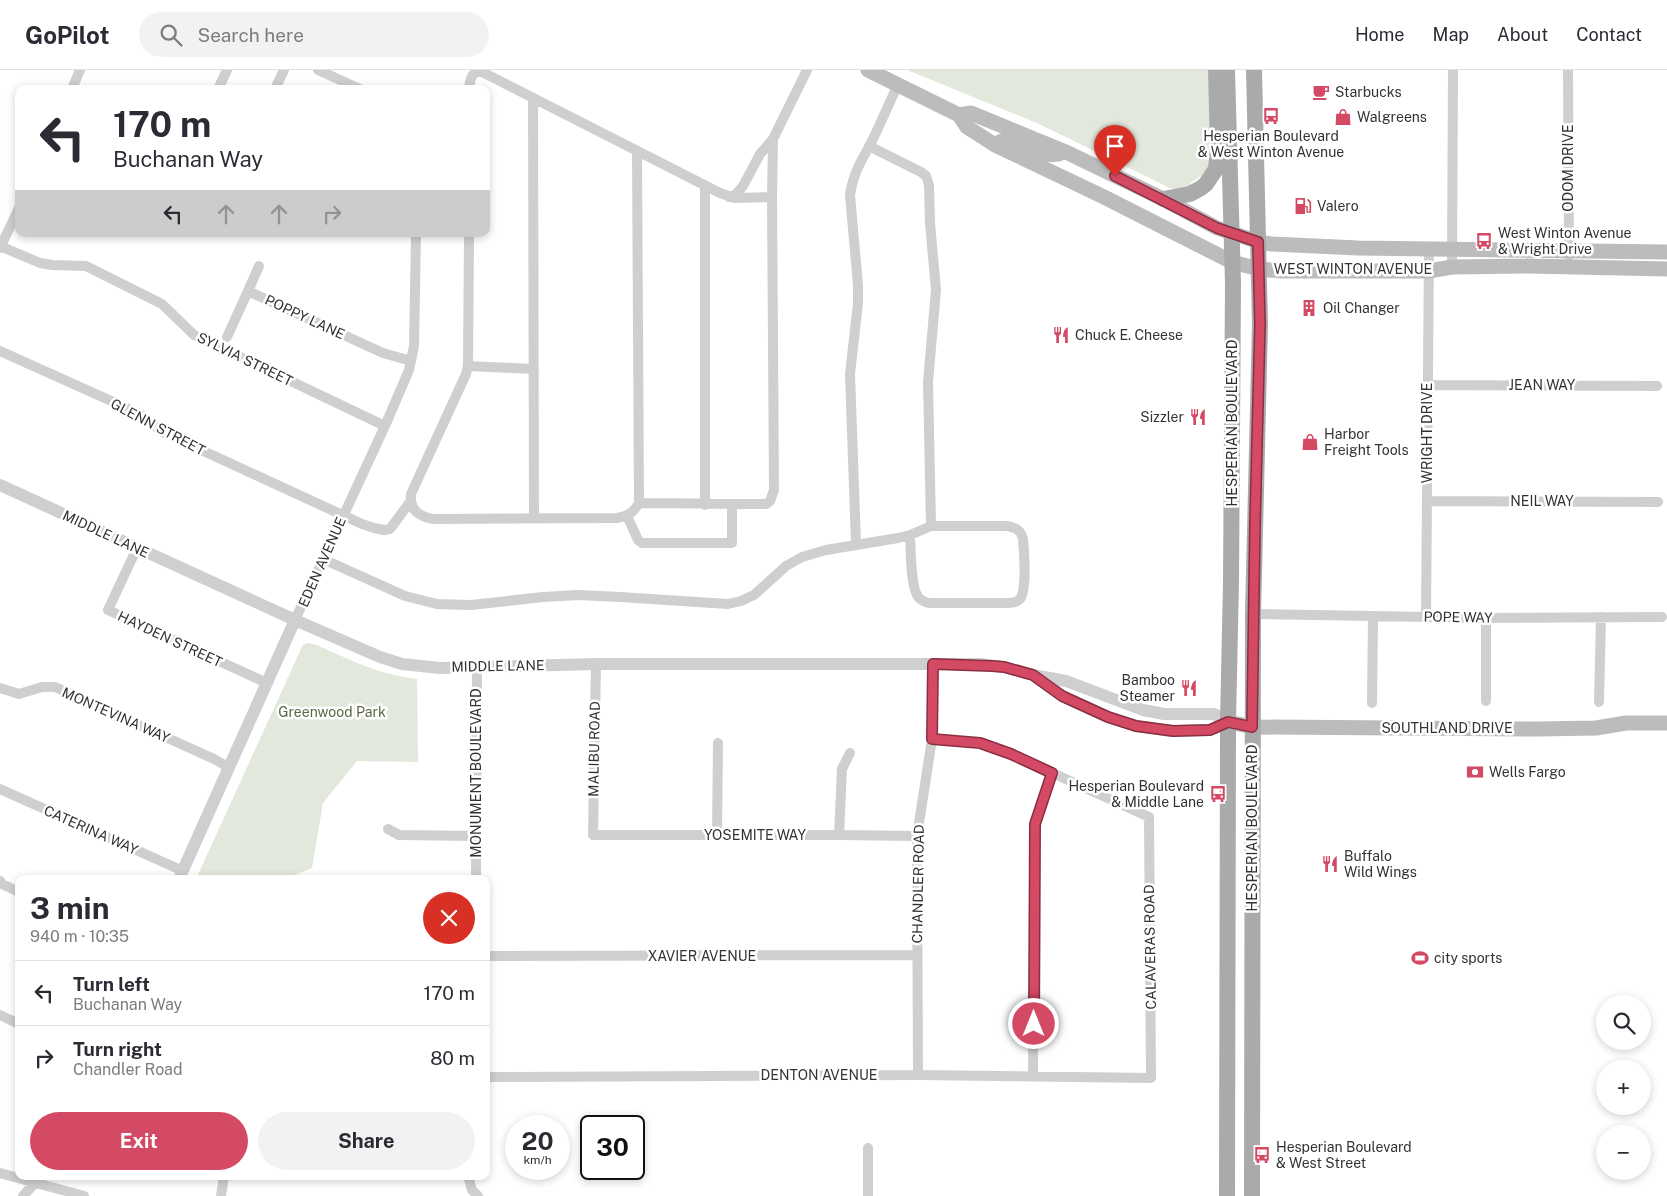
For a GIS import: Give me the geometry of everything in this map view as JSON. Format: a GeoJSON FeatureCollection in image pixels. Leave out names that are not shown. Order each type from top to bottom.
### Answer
{"type":"FeatureCollection","features":[{"type":"Feature","properties":{"kind":"main road","name":"WEST WINTON AVENUE"},"geometry":{"type":"LineString","coordinates":[[868,70],[959,115],[967,127],[995,145],[1104,197],[1232,262],[1259,269],[1282,271],[1429,271],[1452,267],[1569,266],[1667,269]]}},
{"type":"Feature","properties":{"kind":"main road"},"geometry":{"type":"LineString","coordinates":[[1163,199],[1190,194],[1201,188],[1216,169],[1218,148],[1216,70]]}},
{"type":"Feature","properties":{"kind":"main road","name":"HESPERIAN BOULEVARD"},"geometry":{"type":"LineString","coordinates":[[1227,70],[1232,234],[1227,1196]]}},
{"type":"Feature","properties":{"kind":"main road","name":"HESPERIAN BOULEVARD"},"geometry":{"type":"LineString","coordinates":[[1252,1196],[1253,614],[1260,324],[1254,70]]}},
{"type":"Feature","properties":{"kind":"main road","name":"WEST WINTON AVENUE"},"geometry":{"type":"LineString","coordinates":[[959,115],[972,113],[1068,152],[1217,228],[1258,242],[1311,247],[1667,252]]}},
{"type":"Feature","properties":{"kind":"main road"},"geometry":{"type":"LineString","coordinates":[[995,145],[1002,141],[1010,140],[1034,151],[1051,156],[1068,152]]}},
{"type":"Feature","properties":{"kind":"main road","name":"SOUTHLAND DRIVE"},"geometry":{"type":"LineString","coordinates":[[1228,722],[1252,727],[1538,729],[1596,728],[1626,723],[1667,723]]}},
{"type":"Feature","properties":{"kind":"street"},"geometry":{"type":"LineString","coordinates":[[74,85],[80,70]]}},
{"type":"Feature","properties":{"kind":"street"},"geometry":{"type":"LineString","coordinates":[[220,85],[227,70]]}},
{"type":"Feature","properties":{"kind":"street"},"geometry":{"type":"LineString","coordinates":[[277,85],[284,70]]}},
{"type":"Feature","properties":{"kind":"street"},"geometry":{"type":"LineString","coordinates":[[320,70],[352,85]]}},
{"type":"Feature","properties":{"kind":"street"},"geometry":{"type":"LineString","coordinates":[[729,197],[735,195],[743,186],[760,154],[773,139],[807,70]]}},
{"type":"Feature","properties":{"kind":"street"},"geometry":{"type":"LineString","coordinates":[[1452,70],[1452,267]]}},
{"type":"Feature","properties":{"kind":"street","name":"ODOM DRIVE"},"geometry":{"type":"LineString","coordinates":[[1568,70],[1569,266]]}},
{"type":"Feature","properties":{"kind":"street"},"geometry":{"type":"LineString","coordinates":[[469,85],[470,78],[478,71],[484,73],[729,197],[772,197]]}},
{"type":"Feature","properties":{"kind":"street"},"geometry":{"type":"LineString","coordinates":[[856,544],[850,374],[858,303],[858,284],[850,195],[854,175],[898,85]]}},
{"type":"Feature","properties":{"kind":"street"},"geometry":{"type":"LineString","coordinates":[[533,98],[534,518]]}},
{"type":"Feature","properties":{"kind":"street"},"geometry":{"type":"LineString","coordinates":[[639,503],[732,505],[766,504],[770,501],[774,490],[773,139]]}},
{"type":"Feature","properties":{"kind":"street"},"geometry":{"type":"LineString","coordinates":[[869,146],[921,172],[926,176],[929,185],[930,223],[936,290],[928,382],[930,526]]}},
{"type":"Feature","properties":{"kind":"street"},"geometry":{"type":"LineString","coordinates":[[469,237],[468,366],[411,494],[410,502],[412,509],[426,518],[434,519],[617,518],[627,516],[634,511],[639,503],[638,151]]}},
{"type":"Feature","properties":{"kind":"street"},"geometry":{"type":"LineString","coordinates":[[704,504],[705,184]]}},
{"type":"Feature","properties":{"kind":"street"},"geometry":{"type":"LineString","coordinates":[[0,247],[15,216]]}},
{"type":"Feature","properties":{"kind":"street","name":"EDEN AVENUE"},"geometry":{"type":"LineString","coordinates":[[181,875],[342,516],[402,389],[414,346],[416,237]]}},
{"type":"Feature","properties":{"kind":"street","name":"SYLVIA STREET"},"geometry":{"type":"LineString","coordinates":[[0,247],[40,263],[86,266],[162,304],[194,336],[385,426]]}},
{"type":"Feature","properties":{"kind":"street","name":"WRIGHT DRIVE"},"geometry":{"type":"LineString","coordinates":[[1426,617],[1429,249]]}},
{"type":"Feature","properties":{"kind":"street"},"geometry":{"type":"LineString","coordinates":[[248,291],[259,266]]}},
{"type":"Feature","properties":{"kind":"street","name":"POPPY LANE"},"geometry":{"type":"LineString","coordinates":[[227,337],[248,291],[383,353],[411,361]]}},
{"type":"Feature","properties":{"kind":"street","name":"GLENN STREET"},"geometry":{"type":"LineString","coordinates":[[0,351],[138,413],[173,438],[342,516],[374,528],[390,529],[410,502]]}},
{"type":"Feature","properties":{"kind":"street"},"geometry":{"type":"LineString","coordinates":[[468,366],[534,369]]}},
{"type":"Feature","properties":{"kind":"street","name":"JEAN WAY"},"geometry":{"type":"LineString","coordinates":[[1428,385],[1657,386]]}},
{"type":"Feature","properties":{"kind":"street","name":"MIDDLE LANE"},"geometry":{"type":"LineString","coordinates":[[0,485],[296,620],[380,657],[402,664],[440,668],[596,664],[979,664],[1004,667],[1066,681],[1142,710],[1164,714],[1214,714],[1228,722]]}},
{"type":"Feature","properties":{"kind":"street","name":"NEIL WAY"},"geometry":{"type":"LineString","coordinates":[[1427,500],[1658,502]]}},
{"type":"Feature","properties":{"kind":"street"},"geometry":{"type":"LineString","coordinates":[[627,516],[638,540],[642,544],[732,543],[732,505]]}},
{"type":"Feature","properties":{"kind":"street"},"geometry":{"type":"LineString","coordinates":[[323,559],[405,596],[437,604],[471,605],[543,597],[620,596],[728,604],[754,595],[786,566],[802,557],[826,550],[910,535],[930,526],[1007,526],[1017,529],[1022,534],[1024,588],[1021,597],[1018,601],[1009,603],[923,602],[915,590],[910,535]]}},
{"type":"Feature","properties":{"kind":"street","name":"HAYDEN STREET"},"geometry":{"type":"LineString","coordinates":[[137,548],[108,610],[267,683]]}},
{"type":"Feature","properties":{"kind":"street","name":"POPE WAY"},"geometry":{"type":"LineString","coordinates":[[1253,614],[1486,618],[1662,616]]}},
{"type":"Feature","properties":{"kind":"street"},"geometry":{"type":"LineString","coordinates":[[1372,703],[1373,616]]}},
{"type":"Feature","properties":{"kind":"street"},"geometry":{"type":"LineString","coordinates":[[1600,702],[1601,617]]}},
{"type":"Feature","properties":{"kind":"street"},"geometry":{"type":"LineString","coordinates":[[1486,618],[1486,701]]}},
{"type":"Feature","properties":{"kind":"street","name":"MALIBU ROAD"},"geometry":{"type":"LineString","coordinates":[[593,835],[596,664]]}},
{"type":"Feature","properties":{"kind":"street","name":"CHANDLER ROAD"},"geometry":{"type":"LineString","coordinates":[[918,1075],[917,836],[932,739],[933,664]]}},
{"type":"Feature","properties":{"kind":"street","name":"MONUMENT BOULEVARD"},"geometry":{"type":"LineString","coordinates":[[476,667],[476,875]]}},
{"type":"Feature","properties":{"kind":"street","name":"MIDDLE LANE"},"geometry":{"type":"LineString","coordinates":[[1033,675],[1062,696],[1108,717],[1136,726],[1173,731],[1210,730],[1228,722]]}},
{"type":"Feature","properties":{"kind":"street","name":"MONTEVINA WAY"},"geometry":{"type":"LineString","coordinates":[[0,688],[19,694],[42,687],[55,687],[214,759],[228,768]]}},
{"type":"Feature","properties":{"kind":"street"},"geometry":{"type":"LineString","coordinates":[[932,739],[980,743],[1011,754],[1052,773],[1035,824],[1034,1076]]}},
{"type":"Feature","properties":{"kind":"street"},"geometry":{"type":"LineString","coordinates":[[717,835],[718,743]]}},
{"type":"Feature","properties":{"kind":"street"},"geometry":{"type":"LineString","coordinates":[[839,834],[842,769],[850,753]]}},
{"type":"Feature","properties":{"kind":"street","name":"CALAVERAS ROAD"},"geometry":{"type":"LineString","coordinates":[[1052,773],[1149,817],[1151,1078]]}},
{"type":"Feature","properties":{"kind":"street","name":"CATERINA WAY"},"geometry":{"type":"LineString","coordinates":[[0,789],[181,875]]}},
{"type":"Feature","properties":{"kind":"street"},"geometry":{"type":"LineString","coordinates":[[388,829],[399,834],[476,836]]}},
{"type":"Feature","properties":{"kind":"street","name":"YOSEMITE WAY"},"geometry":{"type":"LineString","coordinates":[[593,835],[839,834],[917,836]]}},
{"type":"Feature","properties":{"kind":"street"},"geometry":{"type":"LineString","coordinates":[[0,881],[2,884],[15,890]]}},
{"type":"Feature","properties":{"kind":"street","name":"XAVIER AVENUE"},"geometry":{"type":"LineString","coordinates":[[490,956],[917,955]]}},
{"type":"Feature","properties":{"kind":"street"},"geometry":{"type":"LineString","coordinates":[[0,1015],[15,1022]]}},
{"type":"Feature","properties":{"kind":"street","name":"DENTON AVENUE"},"geometry":{"type":"LineString","coordinates":[[490,1077],[918,1075],[1151,1078]]}},
{"type":"Feature","properties":{"kind":"street"},"geometry":{"type":"LineString","coordinates":[[868,1148],[868,1196]]}},
{"type":"Feature","properties":{"kind":"street"},"geometry":{"type":"LineString","coordinates":[[0,1173],[15,1175]]}},
{"type":"Feature","properties":{"kind":"street"},"geometry":{"type":"LineString","coordinates":[[23,1196],[37,1180]]}},
{"type":"Feature","properties":{"kind":"street"},"geometry":{"type":"LineString","coordinates":[[41,1180],[84,1196]]}},
{"type":"Feature","properties":{"kind":"street"},"geometry":{"type":"LineString","coordinates":[[221,1196],[223,1180]]}},
{"type":"Feature","properties":{"kind":"street"},"geometry":{"type":"LineString","coordinates":[[469,1180],[472,1190],[478,1196]]}},
{"type":"Feature","properties":{"kind":"green space"},"geometry":{"type":"Polygon","coordinates":[[[907,70],[1211,70],[1210,164],[1203,175],[1190,183],[1191,187],[1170,188],[1037,123],[907,70]]]}},
{"type":"Feature","properties":{"kind":"green space","name":"Greenwood Park"},"geometry":{"type":"Polygon","coordinates":[[[308,643],[317,645],[378,670],[417,679],[418,762],[357,761],[323,803],[312,868],[295,875],[198,875],[301,649],[303,645],[308,643]]]}},
{"type":"Feature","properties":{"kind":"place","name":"Starbucks"},"geometry":{"type":"Point","coordinates":[1321,92]}},
{"type":"Feature","properties":{"kind":"place","name":"Hesperian Boulevard & West Winton Avenue"},"geometry":{"type":"Point","coordinates":[1271,116]}},
{"type":"Feature","properties":{"kind":"place","name":"Walgreens"},"geometry":{"type":"Point","coordinates":[1343,117]}},
{"type":"Feature","properties":{"kind":"place","name":"Valero"},"geometry":{"type":"Point","coordinates":[1303,206]}},
{"type":"Feature","properties":{"kind":"place","name":"West Winton Avenue & Wright Drive"},"geometry":{"type":"Point","coordinates":[1484,241]}},
{"type":"Feature","properties":{"kind":"place","name":"Oil Changer"},"geometry":{"type":"Point","coordinates":[1309,308]}},
{"type":"Feature","properties":{"kind":"place","name":"Chuck E. Cheese"},"geometry":{"type":"Point","coordinates":[1061,335]}},
{"type":"Feature","properties":{"kind":"place","name":"Sizzler"},"geometry":{"type":"Point","coordinates":[1198,417]}},
{"type":"Feature","properties":{"kind":"place","name":"Harbor Freight Tools"},"geometry":{"type":"Point","coordinates":[1310,442]}},
{"type":"Feature","properties":{"kind":"place","name":"Bamboo Steamer"},"geometry":{"type":"Point","coordinates":[1189,688]}},
{"type":"Feature","properties":{"kind":"place","name":"Wells Fargo"},"geometry":{"type":"Point","coordinates":[1475,772]}},
{"type":"Feature","properties":{"kind":"place","name":"Hesperian Boulevard & Middle Lane"},"geometry":{"type":"Point","coordinates":[1218,794]}},
{"type":"Feature","properties":{"kind":"place","name":"Buffalo Wild Wings"},"geometry":{"type":"Point","coordinates":[1330,864]}},
{"type":"Feature","properties":{"kind":"place","name":"city sports"},"geometry":{"type":"Point","coordinates":[1420,958]}},
{"type":"Feature","properties":{"kind":"place","name":"Hesperian Boulevard & West Street"},"geometry":{"type":"Point","coordinates":[1262,1155]}},
{"type":"Feature","properties":{"kind":"route"},"geometry":{"type":"LineString","coordinates":[[1034,1024],[1035,824],[1052,773],[1011,754],[980,743],[932,739],[933,664],[979,664],[1004,667],[1033,675],[1062,696],[1108,717],[1136,726],[1173,731],[1210,730],[1228,722],[1252,727],[1260,324],[1258,242],[1217,228],[1115,176]]}}]}
